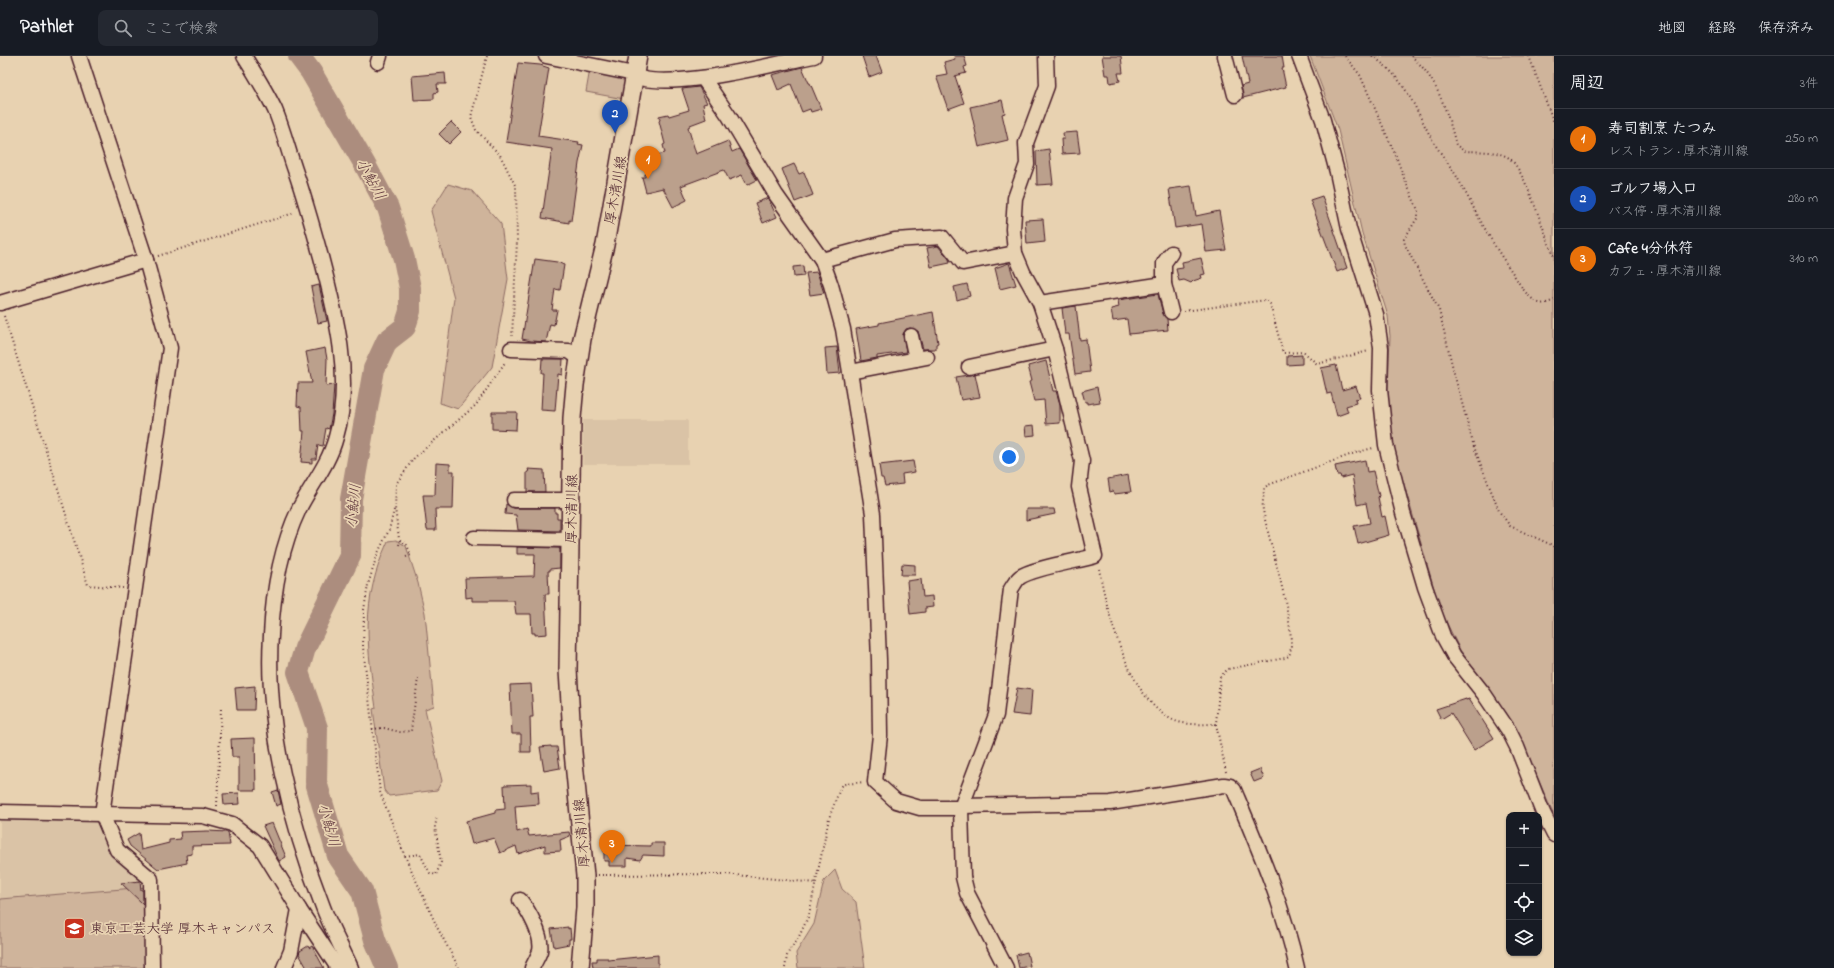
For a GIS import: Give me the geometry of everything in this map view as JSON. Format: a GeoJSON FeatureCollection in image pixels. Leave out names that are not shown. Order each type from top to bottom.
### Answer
{"type":"FeatureCollection","features":[{"type":"Feature","properties":{"kind":"main road","name":"厚木清川線"},"geometry":{"type":"LineString","coordinates":[[580,968],[585,908],[585,876],[573,752],[568,670],[572,418],[582,339],[605,245],[636,78],[638,56]]}},
{"type":"Feature","properties":{"kind":"street"},"geometry":{"type":"LineString","coordinates":[[79,56],[146,260],[170,348],[102,814],[117,850],[151,879],[152,968]]}},
{"type":"Feature","properties":{"kind":"street"},"geometry":{"type":"LineString","coordinates":[[244,56],[262,84],[276,112],[306,204],[331,298],[343,378],[342,411],[336,437],[328,459],[300,507],[290,530],[277,574],[271,636],[270,684],[282,772],[296,827],[324,909],[352,968]]}},
{"type":"Feature","properties":{"kind":"street"},"geometry":{"type":"LineString","coordinates":[[546,56],[629,73],[636,78],[664,81],[703,78],[814,56]]}},
{"type":"Feature","properties":{"kind":"street"},"geometry":{"type":"LineString","coordinates":[[1006,968],[966,888],[961,858],[962,807],[996,715],[1011,589],[1021,576],[1095,556],[1079,487],[1082,461],[1055,349],[1040,303],[1023,272],[1015,253],[1013,229],[1015,198],[1027,164],[1026,143],[1046,86],[1046,56]]}},
{"type":"Feature","properties":{"kind":"street"},"geometry":{"type":"LineString","coordinates":[[1225,56],[1235,95]]}},
{"type":"Feature","properties":{"kind":"street"},"geometry":{"type":"LineString","coordinates":[[1299,56],[1323,120],[1337,172],[1349,229],[1376,314],[1381,348],[1380,390],[1386,445],[1409,536],[1427,594],[1443,636],[1454,656],[1484,694],[1509,731],[1517,747],[1543,813],[1554,835]]}},
{"type":"Feature","properties":{"kind":"street"},"geometry":{"type":"LineString","coordinates":[[703,78],[729,116],[776,195],[822,260],[841,321],[873,514],[879,660],[880,734],[875,782],[896,801],[920,808],[1110,803],[1224,785],[1230,786],[1234,790],[1262,856],[1294,950],[1297,968]]}},
{"type":"Feature","properties":{"kind":"street"},"geometry":{"type":"LineString","coordinates":[[822,260],[895,240],[942,237],[963,263],[993,256],[1015,253]]}},
{"type":"Feature","properties":{"kind":"street"},"geometry":{"type":"LineString","coordinates":[[1171,253],[1164,263],[1164,284],[1171,312]]}},
{"type":"Feature","properties":{"kind":"street"},"geometry":{"type":"LineString","coordinates":[[1,307],[146,260]]}},
{"type":"Feature","properties":{"kind":"street"},"geometry":{"type":"LineString","coordinates":[[1040,303],[1164,284]]}},
{"type":"Feature","properties":{"kind":"street"},"geometry":{"type":"LineString","coordinates":[[850,372],[922,358],[911,336]]}},
{"type":"Feature","properties":{"kind":"street"},"geometry":{"type":"LineString","coordinates":[[511,349],[569,352],[579,358]]}},
{"type":"Feature","properties":{"kind":"street"},"geometry":{"type":"LineString","coordinates":[[969,367],[1055,349]]}},
{"type":"Feature","properties":{"kind":"street"},"geometry":{"type":"LineString","coordinates":[[514,500],[571,500]]}},
{"type":"Feature","properties":{"kind":"street"},"geometry":{"type":"LineString","coordinates":[[474,538],[570,540]]}},
{"type":"Feature","properties":{"kind":"street"},"geometry":{"type":"LineString","coordinates":[[0,812],[203,816],[232,824],[260,846],[302,914],[338,968]]}},
{"type":"Feature","properties":{"kind":"street"},"geometry":{"type":"LineString","coordinates":[[520,900],[529,912],[540,942],[540,952],[532,968]]}},
{"type":"Feature","properties":{"kind":"street"},"geometry":{"type":"LineString","coordinates":[[302,914],[324,909]]}},
{"type":"Feature","properties":{"kind":"street"},"geometry":{"type":"LineString","coordinates":[[284,968],[291,951],[302,914]]}},
{"type":"Feature","properties":{"kind":"path"},"geometry":{"type":"LineString","coordinates":[[399,545],[400,539],[395,508],[396,484],[414,458],[476,405],[495,379],[510,354],[511,349],[518,242],[516,187],[500,155],[476,130],[471,117],[487,56]]}},
{"type":"Feature","properties":{"kind":"path"},"geometry":{"type":"LineString","coordinates":[[1345,56],[1363,80],[1418,210],[1418,217],[1404,239],[1405,246],[1439,310],[1474,447],[1499,511],[1510,526],[1554,546]]}},
{"type":"Feature","properties":{"kind":"path"},"geometry":{"type":"LineString","coordinates":[[1372,56],[1400,80],[1438,148],[1457,177],[1495,247],[1524,288],[1537,303],[1543,304],[1554,300]]}},
{"type":"Feature","properties":{"kind":"path"},"geometry":{"type":"LineString","coordinates":[[1411,56],[1421,65],[1441,99],[1459,149],[1464,151],[1498,154],[1510,158],[1530,196],[1554,257]]}},
{"type":"Feature","properties":{"kind":"path"},"geometry":{"type":"LineString","coordinates":[[1529,56],[1554,123]]}},
{"type":"Feature","properties":{"kind":"path"},"geometry":{"type":"LineString","coordinates":[[146,260],[290,216],[306,204]]}},
{"type":"Feature","properties":{"kind":"path"},"geometry":{"type":"LineString","coordinates":[[1171,312],[1266,300],[1270,304],[1283,353],[1304,352],[1317,364],[1381,348]]}},
{"type":"Feature","properties":{"kind":"path"},"geometry":{"type":"LineString","coordinates":[[1,307],[88,585],[134,589]]}},
{"type":"Feature","properties":{"kind":"path"},"geometry":{"type":"LineString","coordinates":[[1230,786],[1222,757],[1216,724],[1220,677],[1228,669],[1285,658],[1289,656],[1292,650],[1288,616],[1263,508],[1264,488],[1268,485],[1355,453],[1386,445]]}},
{"type":"Feature","properties":{"kind":"path"},"geometry":{"type":"LineString","coordinates":[[395,508],[389,530],[377,555],[368,585],[364,610],[363,647],[380,792],[405,856],[438,929],[459,968]]}},
{"type":"Feature","properties":{"kind":"path"},"geometry":{"type":"LineString","coordinates":[[400,539],[407,545],[411,556],[406,557]]}},
{"type":"Feature","properties":{"kind":"path"},"geometry":{"type":"LineString","coordinates":[[1095,556],[1106,605],[1122,651],[1136,681],[1154,707],[1172,720],[1190,724],[1216,724]]}},
{"type":"Feature","properties":{"kind":"path"},"geometry":{"type":"LineString","coordinates":[[372,729],[384,728],[400,732],[411,731],[418,678]]}},
{"type":"Feature","properties":{"kind":"path"},"geometry":{"type":"LineString","coordinates":[[216,819],[221,708]]}},
{"type":"Feature","properties":{"kind":"path"},"geometry":{"type":"LineString","coordinates":[[785,968],[786,956],[797,941],[809,915],[829,818],[841,786],[845,784],[875,782]]}},
{"type":"Feature","properties":{"kind":"path"},"geometry":{"type":"LineString","coordinates":[[405,856],[420,854],[430,873],[436,875],[441,862],[435,827],[437,816]]}},
{"type":"Feature","properties":{"kind":"path"},"geometry":{"type":"LineString","coordinates":[[585,876],[725,874],[816,883]]}},
{"type":"Feature","properties":{"kind":"shaded area"},"geometry":{"type":"Polygon","coordinates":[[[1310,56],[1554,56],[1554,816],[1520,737],[1507,714],[1460,650],[1440,609],[1397,460],[1391,431],[1388,390],[1390,336],[1388,316],[1362,233],[1338,130],[1310,56]]]}},
{"type":"Feature","properties":{"kind":"shaded area"},"geometry":{"type":"Polygon","coordinates":[[[590,69],[627,80],[624,99],[586,92],[590,69]]]}},
{"type":"Feature","properties":{"kind":"shaded area"},"geometry":{"type":"Polygon","coordinates":[[[448,184],[472,191],[501,224],[508,279],[492,367],[458,409],[440,403],[454,298],[431,211],[448,184]]]}},
{"type":"Feature","properties":{"kind":"shaded area"},"geometry":{"type":"Polygon","coordinates":[[[583,420],[688,420],[688,464],[583,464],[583,420]]]}},
{"type":"Feature","properties":{"kind":"shaded area"},"geometry":{"type":"Polygon","coordinates":[[[396,540],[406,546],[418,583],[425,613],[434,706],[425,709],[442,781],[437,790],[389,796],[384,790],[373,709],[376,708],[368,644],[368,624],[373,584],[379,563],[388,541],[396,540]]]}},
{"type":"Feature","properties":{"kind":"shaded area","name":"東京工芸大学 厚木キャンパス"},"geometry":{"type":"Polygon","coordinates":[[[0,816],[97,820],[113,856],[147,887],[0,968],[0,816]]]}},
{"type":"Feature","properties":{"kind":"shaded area"},"geometry":{"type":"Polygon","coordinates":[[[835,870],[842,889],[856,902],[865,968],[798,968],[796,953],[814,924],[824,881],[835,870]]]}},
{"type":"Feature","properties":{"kind":"shaded area"},"geometry":{"type":"Polygon","coordinates":[[[147,887],[148,968],[0,968],[0,899],[147,887]]]}},
{"type":"Feature","properties":{"kind":"building"},"geometry":{"type":"Polygon","coordinates":[[[862,56],[876,56],[882,72],[869,77],[862,56]]]}},
{"type":"Feature","properties":{"kind":"building"},"geometry":{"type":"Polygon","coordinates":[[[954,56],[964,56],[967,66],[964,67],[966,73],[955,76],[964,103],[948,109],[936,76],[947,74],[944,62],[955,59],[954,56]]]}},
{"type":"Feature","properties":{"kind":"building"},"geometry":{"type":"Polygon","coordinates":[[[1102,56],[1121,56],[1123,73],[1118,73],[1120,81],[1110,83],[1109,75],[1105,75],[1102,56]]]}},
{"type":"Feature","properties":{"kind":"building"},"geometry":{"type":"Polygon","coordinates":[[[1242,56],[1282,56],[1284,68],[1282,68],[1286,87],[1243,98],[1241,86],[1248,84],[1242,56]]]}},
{"type":"Feature","properties":{"kind":"building"},"geometry":{"type":"Polygon","coordinates":[[[518,63],[540,65],[549,68],[538,136],[579,142],[578,144],[583,145],[571,221],[569,220],[569,223],[542,218],[552,149],[506,142],[518,63]]]}},
{"type":"Feature","properties":{"kind":"building"},"geometry":{"type":"Polygon","coordinates":[[[802,67],[821,109],[811,112],[810,109],[802,112],[791,84],[778,90],[772,75],[802,67]]]}},
{"type":"Feature","properties":{"kind":"building"},"geometry":{"type":"Polygon","coordinates":[[[445,73],[446,84],[437,84],[438,92],[434,93],[434,99],[414,100],[412,76],[445,73]]]}},
{"type":"Feature","properties":{"kind":"building"},"geometry":{"type":"Polygon","coordinates":[[[699,87],[707,103],[703,104],[706,119],[688,127],[696,154],[728,141],[732,152],[739,149],[757,180],[747,185],[742,175],[729,180],[724,170],[681,186],[687,200],[673,207],[663,188],[646,192],[642,177],[645,177],[645,174],[648,172],[647,167],[651,166],[649,157],[665,153],[663,145],[665,144],[659,116],[668,114],[669,116],[689,110],[682,89],[699,87]]]}},
{"type":"Feature","properties":{"kind":"building"},"geometry":{"type":"Polygon","coordinates":[[[1002,100],[1005,113],[1002,114],[1008,140],[979,147],[970,107],[1002,100]]]}},
{"type":"Feature","properties":{"kind":"building"},"geometry":{"type":"Polygon","coordinates":[[[451,122],[461,132],[449,144],[439,134],[451,122]]]}},
{"type":"Feature","properties":{"kind":"building"},"geometry":{"type":"Polygon","coordinates":[[[1077,132],[1080,153],[1062,154],[1061,139],[1064,139],[1063,133],[1077,132]]]}},
{"type":"Feature","properties":{"kind":"building"},"geometry":{"type":"Polygon","coordinates":[[[1049,149],[1053,184],[1037,185],[1036,151],[1049,149]]]}},
{"type":"Feature","properties":{"kind":"building"},"geometry":{"type":"Polygon","coordinates":[[[794,164],[799,174],[804,172],[813,195],[795,202],[782,169],[794,164]]]}},
{"type":"Feature","properties":{"kind":"building"},"geometry":{"type":"Polygon","coordinates":[[[1191,186],[1196,216],[1219,211],[1226,250],[1206,252],[1202,224],[1175,228],[1169,189],[1191,186]]]}},
{"type":"Feature","properties":{"kind":"building"},"geometry":{"type":"Polygon","coordinates":[[[1322,196],[1347,268],[1337,272],[1310,200],[1322,196]]]}},
{"type":"Feature","properties":{"kind":"building"},"geometry":{"type":"Polygon","coordinates":[[[768,198],[777,217],[763,223],[755,203],[768,198]]]}},
{"type":"Feature","properties":{"kind":"building"},"geometry":{"type":"Polygon","coordinates":[[[1043,219],[1045,242],[1027,244],[1025,220],[1043,219]]]}},
{"type":"Feature","properties":{"kind":"building"},"geometry":{"type":"Polygon","coordinates":[[[938,246],[949,259],[950,263],[931,267],[927,248],[938,246]]]}},
{"type":"Feature","properties":{"kind":"building"},"geometry":{"type":"Polygon","coordinates":[[[1201,258],[1205,274],[1201,275],[1202,278],[1191,283],[1184,280],[1179,281],[1176,269],[1183,268],[1182,262],[1201,258]]]}},
{"type":"Feature","properties":{"kind":"building"},"geometry":{"type":"Polygon","coordinates":[[[535,259],[557,262],[564,265],[560,290],[555,289],[552,310],[557,310],[554,325],[550,324],[546,342],[522,339],[535,259]]]}},
{"type":"Feature","properties":{"kind":"building"},"geometry":{"type":"Polygon","coordinates":[[[1009,263],[1016,285],[1000,289],[995,268],[1009,263]]]}},
{"type":"Feature","properties":{"kind":"building"},"geometry":{"type":"Polygon","coordinates":[[[803,266],[804,276],[794,277],[793,267],[803,266]]]}},
{"type":"Feature","properties":{"kind":"building"},"geometry":{"type":"Polygon","coordinates":[[[817,272],[824,293],[810,295],[806,273],[817,272]]]}},
{"type":"Feature","properties":{"kind":"building"},"geometry":{"type":"Polygon","coordinates":[[[967,284],[970,296],[957,300],[954,287],[967,284]]]}},
{"type":"Feature","properties":{"kind":"building"},"geometry":{"type":"Polygon","coordinates":[[[319,285],[327,321],[318,323],[311,287],[319,285]]]}},
{"type":"Feature","properties":{"kind":"building"},"geometry":{"type":"Polygon","coordinates":[[[1158,294],[1163,314],[1167,319],[1168,330],[1129,334],[1127,319],[1113,321],[1111,309],[1119,307],[1118,300],[1158,294]]]}},
{"type":"Feature","properties":{"kind":"building"},"geometry":{"type":"Polygon","coordinates":[[[1076,306],[1080,340],[1086,339],[1090,372],[1075,374],[1069,334],[1065,334],[1062,308],[1076,306]]]}},
{"type":"Feature","properties":{"kind":"building"},"geometry":{"type":"Polygon","coordinates":[[[933,312],[938,343],[936,344],[936,349],[923,349],[918,331],[910,328],[906,329],[903,334],[906,352],[877,356],[877,358],[861,361],[856,329],[933,312]]]}},
{"type":"Feature","properties":{"kind":"building"},"geometry":{"type":"Polygon","coordinates":[[[837,347],[840,373],[827,374],[825,348],[837,347]]]}},
{"type":"Feature","properties":{"kind":"building"},"geometry":{"type":"Polygon","coordinates":[[[325,348],[327,359],[326,386],[334,385],[332,414],[329,429],[326,428],[323,446],[318,445],[316,459],[312,459],[312,463],[301,462],[304,431],[302,431],[301,407],[297,406],[298,383],[312,383],[306,352],[325,348]]]}},
{"type":"Feature","properties":{"kind":"building"},"geometry":{"type":"Polygon","coordinates":[[[1302,355],[1302,364],[1287,365],[1287,356],[1302,355]]]}},
{"type":"Feature","properties":{"kind":"building"},"geometry":{"type":"Polygon","coordinates":[[[542,359],[563,359],[562,375],[558,374],[555,411],[541,410],[543,373],[541,373],[542,359]]]}},
{"type":"Feature","properties":{"kind":"building"},"geometry":{"type":"Polygon","coordinates":[[[1046,361],[1053,391],[1056,391],[1060,404],[1060,423],[1046,424],[1044,400],[1034,401],[1029,382],[1032,381],[1028,366],[1046,361]]]}},
{"type":"Feature","properties":{"kind":"building"},"geometry":{"type":"Polygon","coordinates":[[[1336,365],[1342,390],[1356,386],[1360,398],[1355,399],[1356,403],[1346,406],[1348,412],[1337,416],[1331,393],[1327,394],[1321,368],[1336,365]]]}},
{"type":"Feature","properties":{"kind":"building"},"geometry":{"type":"Polygon","coordinates":[[[975,374],[980,397],[961,400],[956,377],[975,374]]]}},
{"type":"Feature","properties":{"kind":"building"},"geometry":{"type":"Polygon","coordinates":[[[1097,387],[1100,402],[1087,404],[1082,391],[1097,387]]]}},
{"type":"Feature","properties":{"kind":"building"},"geometry":{"type":"Polygon","coordinates":[[[492,412],[517,412],[516,430],[492,429],[492,412]]]}},
{"type":"Feature","properties":{"kind":"building"},"geometry":{"type":"Polygon","coordinates":[[[1034,425],[1035,435],[1026,436],[1025,426],[1034,425]]]}},
{"type":"Feature","properties":{"kind":"building"},"geometry":{"type":"Polygon","coordinates":[[[1365,460],[1367,472],[1373,471],[1382,517],[1385,516],[1389,535],[1358,544],[1354,526],[1370,523],[1366,503],[1357,505],[1352,475],[1341,478],[1340,475],[1337,475],[1335,466],[1365,460]]]}},
{"type":"Feature","properties":{"kind":"building"},"geometry":{"type":"Polygon","coordinates":[[[913,461],[915,472],[902,474],[903,484],[885,486],[883,478],[881,478],[879,465],[913,461]]]}},
{"type":"Feature","properties":{"kind":"building"},"geometry":{"type":"Polygon","coordinates":[[[436,463],[450,464],[450,471],[454,471],[453,509],[435,509],[436,530],[427,530],[423,495],[435,495],[436,463]]]}},
{"type":"Feature","properties":{"kind":"building"},"geometry":{"type":"Polygon","coordinates":[[[528,469],[544,470],[545,492],[527,492],[528,469]]]}},
{"type":"Feature","properties":{"kind":"building"},"geometry":{"type":"Polygon","coordinates":[[[1128,475],[1131,492],[1114,494],[1113,491],[1110,492],[1108,479],[1128,475]]]}},
{"type":"Feature","properties":{"kind":"building"},"geometry":{"type":"Polygon","coordinates":[[[506,504],[514,508],[555,508],[557,518],[560,518],[560,531],[518,530],[516,515],[505,514],[506,504]]]}},
{"type":"Feature","properties":{"kind":"building"},"geometry":{"type":"Polygon","coordinates":[[[1026,509],[1054,509],[1055,514],[1026,520],[1026,509]]]}},
{"type":"Feature","properties":{"kind":"building"},"geometry":{"type":"Polygon","coordinates":[[[517,547],[559,548],[560,550],[560,568],[550,569],[550,571],[548,571],[549,594],[545,594],[547,634],[535,635],[535,633],[532,633],[531,614],[516,614],[514,601],[472,601],[472,597],[466,598],[465,578],[534,576],[535,554],[517,554],[517,547]]]}},
{"type":"Feature","properties":{"kind":"building"},"geometry":{"type":"Polygon","coordinates":[[[902,564],[915,565],[915,575],[901,575],[902,564]]]}},
{"type":"Feature","properties":{"kind":"building"},"geometry":{"type":"Polygon","coordinates":[[[921,579],[923,597],[932,596],[933,607],[925,608],[925,612],[910,614],[907,581],[921,579]]]}},
{"type":"Feature","properties":{"kind":"building"},"geometry":{"type":"Polygon","coordinates":[[[531,684],[533,717],[530,717],[531,752],[521,752],[521,734],[512,734],[510,685],[531,684]]]}},
{"type":"Feature","properties":{"kind":"building"},"geometry":{"type":"Polygon","coordinates":[[[255,686],[254,710],[237,710],[235,688],[255,686]]]}},
{"type":"Feature","properties":{"kind":"building"},"geometry":{"type":"Polygon","coordinates":[[[1017,688],[1032,690],[1030,716],[1012,714],[1017,688]]]}},
{"type":"Feature","properties":{"kind":"building"},"geometry":{"type":"Polygon","coordinates":[[[1469,699],[1494,738],[1474,750],[1451,713],[1441,719],[1436,709],[1469,699]]]}},
{"type":"Feature","properties":{"kind":"building"},"geometry":{"type":"Polygon","coordinates":[[[255,738],[256,790],[239,790],[239,757],[232,757],[231,739],[255,738]]]}},
{"type":"Feature","properties":{"kind":"building"},"geometry":{"type":"Polygon","coordinates":[[[540,747],[557,747],[560,768],[544,771],[540,747]]]}},
{"type":"Feature","properties":{"kind":"building"},"geometry":{"type":"Polygon","coordinates":[[[1260,769],[1264,778],[1254,782],[1250,773],[1260,769]]]}},
{"type":"Feature","properties":{"kind":"building"},"geometry":{"type":"Polygon","coordinates":[[[531,784],[531,792],[538,791],[539,804],[515,806],[517,832],[527,829],[529,836],[569,832],[570,836],[560,840],[561,851],[545,852],[545,845],[518,854],[516,846],[500,853],[494,838],[472,844],[466,821],[495,813],[495,810],[505,809],[504,785],[531,784]]]}},
{"type":"Feature","properties":{"kind":"building"},"geometry":{"type":"Polygon","coordinates":[[[278,790],[281,804],[276,806],[272,792],[278,790]]]}},
{"type":"Feature","properties":{"kind":"building"},"geometry":{"type":"Polygon","coordinates":[[[239,793],[240,804],[224,805],[223,794],[239,793]]]}},
{"type":"Feature","properties":{"kind":"building"},"geometry":{"type":"Polygon","coordinates":[[[272,823],[286,857],[279,861],[263,826],[272,823]]]}},
{"type":"Feature","properties":{"kind":"building"},"geometry":{"type":"Polygon","coordinates":[[[180,832],[228,832],[230,845],[192,846],[192,854],[186,855],[187,863],[158,869],[130,846],[127,840],[139,833],[141,850],[169,843],[169,840],[181,839],[180,832]]]}},
{"type":"Feature","properties":{"kind":"building"},"geometry":{"type":"Polygon","coordinates":[[[651,843],[664,843],[664,856],[643,855],[640,860],[627,858],[627,866],[609,866],[609,861],[604,861],[604,845],[651,846],[651,843]]]}},
{"type":"Feature","properties":{"kind":"building"},"geometry":{"type":"Polygon","coordinates":[[[140,881],[141,890],[143,890],[143,904],[121,883],[140,881]]]}},
{"type":"Feature","properties":{"kind":"building"},"geometry":{"type":"Polygon","coordinates":[[[568,927],[568,929],[570,928],[571,939],[569,939],[569,944],[554,947],[551,929],[568,927]]]}},
{"type":"Feature","properties":{"kind":"building"},"geometry":{"type":"Polygon","coordinates":[[[308,946],[309,948],[312,946],[324,968],[307,968],[299,954],[300,951],[308,946]]]}},
{"type":"Feature","properties":{"kind":"building"},"geometry":{"type":"Polygon","coordinates":[[[1027,952],[1030,966],[1019,968],[1016,955],[1027,952]]]}},
{"type":"Feature","properties":{"kind":"building"},"geometry":{"type":"Polygon","coordinates":[[[658,955],[658,968],[593,968],[592,961],[597,961],[597,958],[608,958],[608,960],[658,955]]]}},
{"type":"Feature","properties":{"kind":"waterway","name":"小鮎川"},"geometry":{"type":"LineString","coordinates":[[299,56],[311,72],[364,163],[388,208],[404,259],[410,288],[410,311],[405,327],[387,341],[374,369],[351,499],[350,556],[305,648],[298,672],[317,728],[316,782],[338,856],[362,891],[375,940],[387,968]]}},
{"type":"Feature","properties":{"kind":"place","name":"ゴルフ場入口"},"geometry":{"type":"Point","coordinates":[615,133]}},
{"type":"Feature","properties":{"kind":"place","name":"寿司割烹 たつみ"},"geometry":{"type":"Point","coordinates":[648,179]}},
{"type":"Feature","properties":{"kind":"place","name":"Cafe 4分休符"},"geometry":{"type":"Point","coordinates":[612,863]}},
{"type":"Feature","properties":{"kind":"place","name":"東京工芸大学 厚木キャンパス"},"geometry":{"type":"Point","coordinates":[74,928]}}]}
